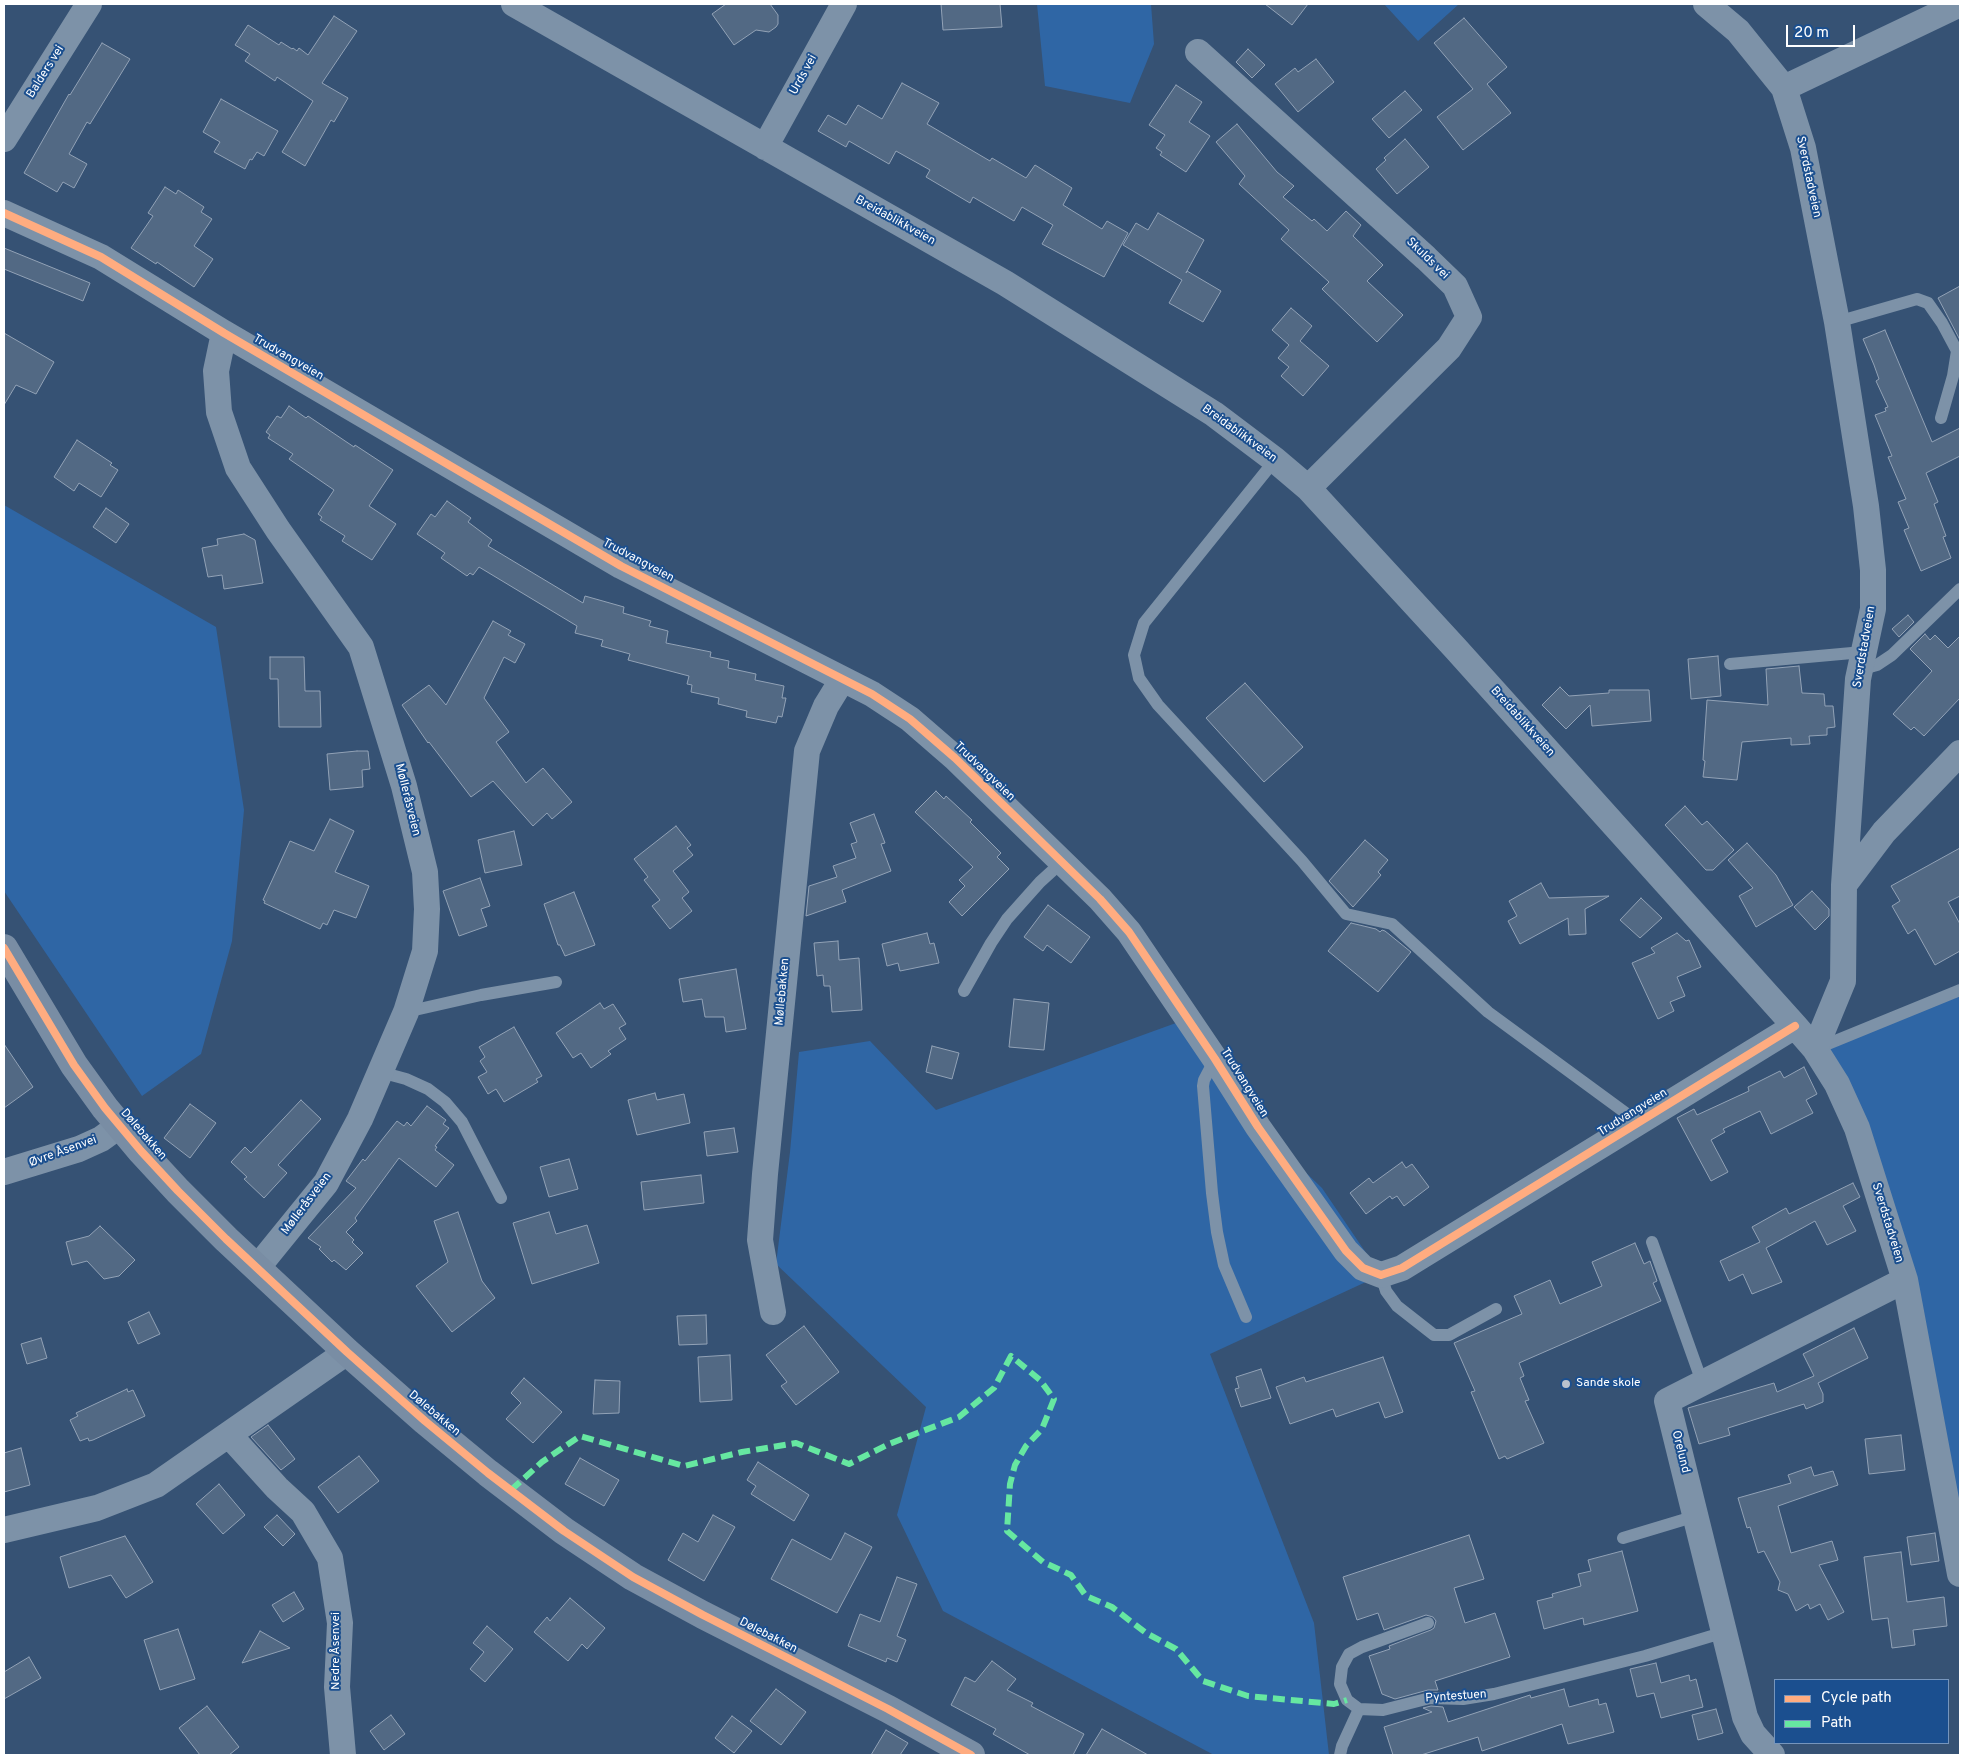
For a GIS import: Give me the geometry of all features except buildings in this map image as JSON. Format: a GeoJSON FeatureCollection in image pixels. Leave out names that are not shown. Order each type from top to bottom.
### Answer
{"type":"FeatureCollection","features":[{"type":"Feature","properties":{"kind":"main road","name":"Dølebakken"},"geometry":{"type":"LineString","coordinates":[[4,948],[64,1049],[119,1126],[178,1191],[257,1268],[347,1352],[425,1421],[488,1473],[564,1531],[610,1562],[695,1611],[888,1709],[971,1755]]}},
{"type":"Feature","properties":{"kind":"street","name":"Balders vei"},"geometry":{"type":"LineString","coordinates":[[4,139],[88,4]]}},
{"type":"Feature","properties":{"kind":"street","name":"Breidablikkveien"},"geometry":{"type":"LineString","coordinates":[[514,4],[1006,283],[1214,414],[1275,460],[1308,488],[1456,648],[1815,1049]]}},
{"type":"Feature","properties":{"kind":"street","name":"Urds vei"},"geometry":{"type":"LineString","coordinates":[[765,147],[844,4]]}},
{"type":"Feature","properties":{"kind":"street","name":"Sverdstadveien"},"geometry":{"type":"LineString","coordinates":[[1706,4],[1738,30],[1784,88],[1803,148],[1837,322],[1866,506],[1873,570],[1873,609],[1861,661],[1844,885],[1844,981],[1815,1049],[1837,1084],[1857,1128],[1905,1280],[1960,1574]]}},
{"type":"Feature","properties":{"kind":"street"},"geometry":{"type":"LineString","coordinates":[[1784,88],[1960,4]]}},
{"type":"Feature","properties":{"kind":"street","name":"Skulds vei"},"geometry":{"type":"LineString","coordinates":[[1198,52],[1455,286],[1469,316],[1449,348],[1308,488]]}},
{"type":"Feature","properties":{"kind":"street","name":"Trudvangveien"},"geometry":{"type":"LineString","coordinates":[[4,214],[101,258],[224,333],[622,566],[872,694],[910,719],[954,758],[1062,862],[1129,932],[1215,1059],[1258,1127],[1346,1251],[1363,1268],[1381,1275],[1402,1268],[1795,1026]]}},
{"type":"Feature","properties":{"kind":"street","name":"Mølleråsveien"},"geometry":{"type":"LineString","coordinates":[[224,333],[216,371],[219,412],[238,468],[278,530],[361,647],[404,786],[425,872],[427,908],[425,951],[406,1012],[360,1119],[326,1182],[257,1268]]}},
{"type":"Feature","properties":{"kind":"street","name":"Møllebakken"},"geometry":{"type":"LineString","coordinates":[[773,1312],[760,1240],[764,1174],[807,751],[826,706],[842,680]]}},
{"type":"Feature","properties":{"kind":"street"},"geometry":{"type":"LineString","coordinates":[[1844,885],[1884,832],[1960,753]]}},
{"type":"Feature","properties":{"kind":"street","name":"Øvre Åsenvei"},"geometry":{"type":"LineString","coordinates":[[4,1172],[79,1149],[101,1139],[119,1126]]}},
{"type":"Feature","properties":{"kind":"street","name":"Orelund"},"geometry":{"type":"LineString","coordinates":[[1766,1754],[1745,1717],[1667,1401],[1905,1280]]}},
{"type":"Feature","properties":{"kind":"street"},"geometry":{"type":"LineString","coordinates":[[4,1530],[97,1508],[156,1485],[347,1352]]}},
{"type":"Feature","properties":{"kind":"street","name":"Nedre Åsenvei"},"geometry":{"type":"LineString","coordinates":[[229,1434],[277,1488],[303,1512],[330,1558],[340,1624],[337,1687],[343,1755]]}},
{"type":"Feature","properties":{"kind":"lane"},"geometry":{"type":"LineString","coordinates":[[1837,322],[1917,299],[1928,303],[1959,351],[1941,418]]}},
{"type":"Feature","properties":{"kind":"lane"},"geometry":{"type":"LineString","coordinates":[[1275,460],[1144,624],[1134,655],[1139,678],[1158,705],[1302,861],[1346,914],[1392,924],[1488,1012],[1638,1122]]}},
{"type":"Feature","properties":{"kind":"lane"},"geometry":{"type":"LineString","coordinates":[[1730,664],[1861,661],[1877,665],[1892,655],[1960,590]]}},
{"type":"Feature","properties":{"kind":"lane"},"geometry":{"type":"LineString","coordinates":[[964,991],[1007,919],[1040,882],[1062,862]]}},
{"type":"Feature","properties":{"kind":"lane"},"geometry":{"type":"LineString","coordinates":[[406,1012],[556,982]]}},
{"type":"Feature","properties":{"kind":"lane"},"geometry":{"type":"LineString","coordinates":[[1815,1049],[1960,990]]}},
{"type":"Feature","properties":{"kind":"lane"},"geometry":{"type":"LineString","coordinates":[[1215,1059],[1204,1080],[1203,1086],[1212,1193],[1224,1266],[1246,1317]]}},
{"type":"Feature","properties":{"kind":"lane"},"geometry":{"type":"LineString","coordinates":[[380,1072],[406,1079],[428,1089],[445,1102],[462,1122],[501,1198]]}},
{"type":"Feature","properties":{"kind":"lane"},"geometry":{"type":"LineString","coordinates":[[1652,1242],[1702,1382]]}},
{"type":"Feature","properties":{"kind":"lane"},"geometry":{"type":"LineString","coordinates":[[1381,1275],[1386,1290],[1397,1306],[1434,1335],[1449,1335],[1496,1308]]}},
{"type":"Feature","properties":{"kind":"lane"},"geometry":{"type":"LineString","coordinates":[[1623,1538],[1696,1516]]}},
{"type":"Feature","properties":{"kind":"lane"},"geometry":{"type":"LineString","coordinates":[[1340,1755],[1342,1746],[1359,1710],[1347,1700],[1340,1684],[1342,1667],[1349,1654],[1362,1647],[1428,1623]]}},
{"type":"Feature","properties":{"kind":"lane","name":"Pyntestuen"},"geometry":{"type":"LineString","coordinates":[[1359,1710],[1383,1710],[1430,1698],[1462,1699],[1494,1694],[1644,1656],[1725,1632]]}},
{"type":"Feature","properties":{"kind":"shaded area"},"geometry":{"type":"Polygon","coordinates":[[[1037,4],[1151,4],[1154,44],[1130,103],[1045,86],[1037,4]]]}},
{"type":"Feature","properties":{"kind":"shaded area"},"geometry":{"type":"Polygon","coordinates":[[[1384,4],[1459,4],[1418,41],[1384,4]]]}},
{"type":"Feature","properties":{"kind":"shaded area"},"geometry":{"type":"Polygon","coordinates":[[[4,505],[216,627],[244,810],[232,941],[201,1054],[142,1096],[4,891],[4,505]]]}},
{"type":"Feature","properties":{"kind":"shaded area"},"geometry":{"type":"Polygon","coordinates":[[[1960,990],[1960,1574],[1905,1280],[1815,1049],[1960,990]]]}},
{"type":"Feature","properties":{"kind":"shaded area"},"geometry":{"type":"Polygon","coordinates":[[[1187,1019],[1258,1127],[1322,1188],[1381,1275],[1210,1354],[1314,1623],[1329,1755],[1214,1755],[943,1611],[897,1515],[926,1407],[776,1264],[790,1152],[799,1052],[870,1041],[936,1110],[1187,1019]]]}},
{"type":"Feature","properties":{"kind":"marked path"},"geometry":{"type":"LineString","coordinates":[[511,1490],[542,1462],[580,1436],[684,1466],[742,1452],[796,1443],[849,1464],[889,1444],[959,1417],[994,1388],[1011,1356],[1040,1380],[1054,1399],[1042,1429],[1026,1446],[1015,1465],[1010,1484],[1007,1531],[1043,1562],[1071,1575],[1086,1596],[1112,1607],[1146,1633],[1176,1649],[1203,1681],[1248,1696],[1334,1704],[1347,1700]]}},
{"type":"Feature","properties":{"kind":"cycle path"},"geometry":{"type":"LineString","coordinates":[[4,213],[101,257],[224,333],[621,566],[872,694],[910,719],[955,758],[1100,899],[1129,932],[1215,1059],[1258,1127],[1346,1251],[1363,1268],[1381,1275],[1402,1268],[1795,1026]]}},
{"type":"Feature","properties":{"kind":"cycle path"},"geometry":{"type":"LineString","coordinates":[[4,948],[74,1065],[105,1108],[141,1151],[226,1239],[347,1352],[425,1421],[488,1473],[564,1531],[633,1577],[703,1615],[888,1709],[971,1755]]}},
{"type":"Feature","properties":{"kind":"place","name":"Sande skole"},"geometry":{"type":"Point","coordinates":[1566,1384]}}]}
